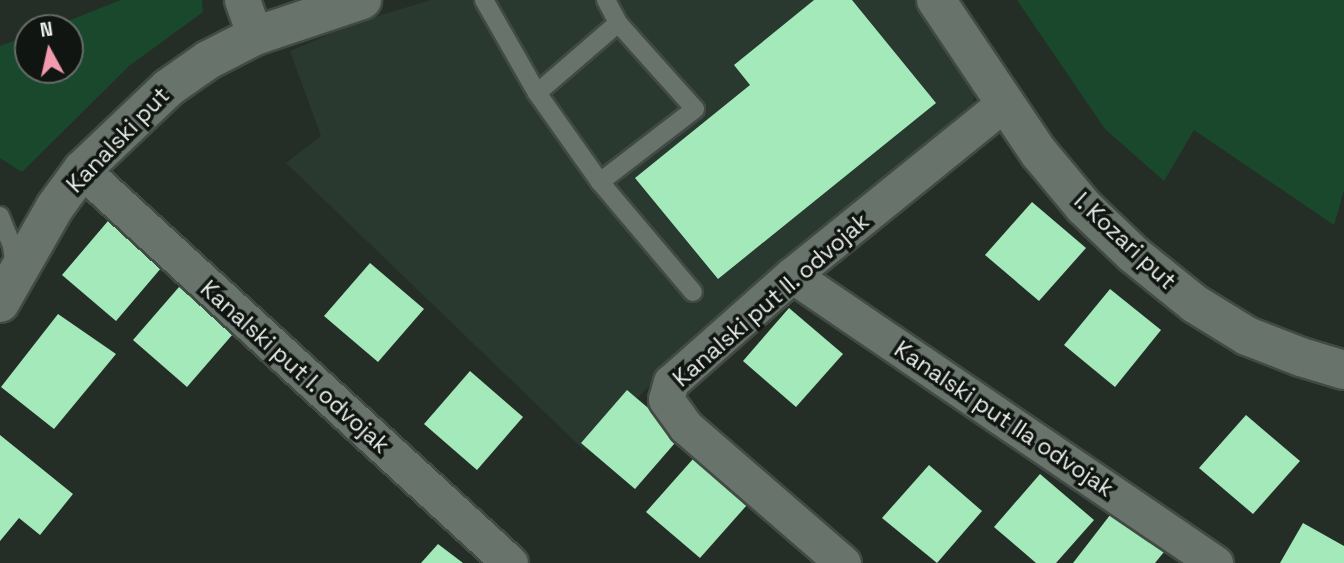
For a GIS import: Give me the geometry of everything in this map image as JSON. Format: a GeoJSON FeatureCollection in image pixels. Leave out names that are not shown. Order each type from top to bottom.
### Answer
{"type":"FeatureCollection","features":[{"type":"Feature","properties":{"kind":"street"},"geometry":{"type":"LineString","coordinates":[[242,0],[255,36]]}},
{"type":"Feature","properties":{"kind":"street","name":"Kanalski put"},"geometry":{"type":"LineString","coordinates":[[8,289],[55,207],[82,170],[168,88],[208,60],[255,36],[362,0]]}},
{"type":"Feature","properties":{"kind":"street","name":"I. Kozari put"},"geometry":{"type":"LineString","coordinates":[[936,0],[1003,104],[1039,153],[1100,223],[1133,254],[1195,304],[1247,336],[1301,357],[1344,369]]}},
{"type":"Feature","properties":{"kind":"street","name":"Kanalski put II. odvojak"},"geometry":{"type":"LineString","coordinates":[[843,563],[686,427],[666,398],[671,382],[792,275],[1003,104]]}},
{"type":"Feature","properties":{"kind":"street","name":"Kanalski put I. odvojak"},"geometry":{"type":"LineString","coordinates":[[82,170],[510,563]]}},
{"type":"Feature","properties":{"kind":"street","name":"Kanalski put IIa odvojak"},"geometry":{"type":"LineString","coordinates":[[792,275],[1215,563]]}},
{"type":"Feature","properties":{"kind":"lane"},"geometry":{"type":"LineString","coordinates":[[484,0],[537,93],[600,183],[693,292]]}},
{"type":"Feature","properties":{"kind":"lane"},"geometry":{"type":"LineString","coordinates":[[600,183],[695,109],[618,23],[606,0]]}},
{"type":"Feature","properties":{"kind":"lane"},"geometry":{"type":"LineString","coordinates":[[537,93],[618,23]]}},
{"type":"Feature","properties":{"kind":"lane"},"geometry":{"type":"LineString","coordinates":[[0,216],[12,246],[8,289]]}},
{"type":"Feature","properties":{"kind":"shaded area"},"geometry":{"type":"Polygon","coordinates":[[[431,0],[916,0],[974,94],[974,103],[700,335],[585,451],[286,163],[321,136],[290,51],[358,22],[431,0]]]}},
{"type":"Feature","properties":{"kind":"green space"},"geometry":{"type":"Polygon","coordinates":[[[121,0],[202,0],[203,12],[129,66],[22,172],[0,158],[0,46],[14,41],[14,84],[84,84],[84,15],[121,0]]]}},
{"type":"Feature","properties":{"kind":"green space"},"geometry":{"type":"Polygon","coordinates":[[[1017,0],[1344,0],[1344,190],[1334,225],[1194,130],[1164,181],[1105,129],[1017,0]]]}},
{"type":"Feature","properties":{"kind":"building"},"geometry":{"type":"Polygon","coordinates":[[[814,0],[852,0],[936,103],[718,279],[635,178],[750,85],[734,65],[814,0]]]}},
{"type":"Feature","properties":{"kind":"building"},"geometry":{"type":"Polygon","coordinates":[[[1032,202],[1086,248],[1039,301],[985,255],[1032,202]]]}},
{"type":"Feature","properties":{"kind":"building"},"geometry":{"type":"Polygon","coordinates":[[[108,221],[162,267],[116,321],[62,275],[108,221]]]}},
{"type":"Feature","properties":{"kind":"building"},"geometry":{"type":"Polygon","coordinates":[[[370,263],[424,309],[378,362],[324,316],[370,263]]]}},
{"type":"Feature","properties":{"kind":"building"},"geometry":{"type":"Polygon","coordinates":[[[179,287],[233,334],[187,387],[133,340],[179,287]]]}},
{"type":"Feature","properties":{"kind":"building"},"geometry":{"type":"Polygon","coordinates":[[[1110,289],[1161,330],[1115,387],[1064,345],[1110,289]]]}},
{"type":"Feature","properties":{"kind":"building"},"geometry":{"type":"Polygon","coordinates":[[[789,308],[843,354],[796,407],[743,361],[789,308]]]}},
{"type":"Feature","properties":{"kind":"building"},"geometry":{"type":"Polygon","coordinates":[[[58,314],[116,354],[54,429],[1,387],[58,314]]]}},
{"type":"Feature","properties":{"kind":"building"},"geometry":{"type":"Polygon","coordinates":[[[470,371],[523,417],[477,470],[424,424],[470,371]]]}},
{"type":"Feature","properties":{"kind":"building"},"geometry":{"type":"Polygon","coordinates":[[[627,390],[681,436],[635,489],[581,443],[627,390]]]}},
{"type":"Feature","properties":{"kind":"building"},"geometry":{"type":"Polygon","coordinates":[[[1246,415],[1300,461],[1253,514],[1199,468],[1246,415]]]}},
{"type":"Feature","properties":{"kind":"building"},"geometry":{"type":"Polygon","coordinates":[[[0,435],[73,494],[40,535],[19,518],[0,541],[0,435]]]}},
{"type":"Feature","properties":{"kind":"building"},"geometry":{"type":"Polygon","coordinates":[[[693,459],[747,505],[700,558],[646,512],[693,459]]]}},
{"type":"Feature","properties":{"kind":"building"},"geometry":{"type":"Polygon","coordinates":[[[929,465],[982,511],[937,563],[882,518],[929,465]]]}},
{"type":"Feature","properties":{"kind":"building"},"geometry":{"type":"Polygon","coordinates":[[[1040,474],[1094,520],[1056,563],[1036,563],[994,527],[1040,474]]]}},
{"type":"Feature","properties":{"kind":"building"},"geometry":{"type":"Polygon","coordinates":[[[1117,506],[1168,547],[1155,563],[1073,563],[1117,506]]]}},
{"type":"Feature","properties":{"kind":"building"},"geometry":{"type":"Polygon","coordinates":[[[1303,523],[1344,546],[1344,563],[1280,563],[1303,523]]]}},
{"type":"Feature","properties":{"kind":"building"},"geometry":{"type":"Polygon","coordinates":[[[438,544],[463,563],[421,563],[438,544]]]}}]}
